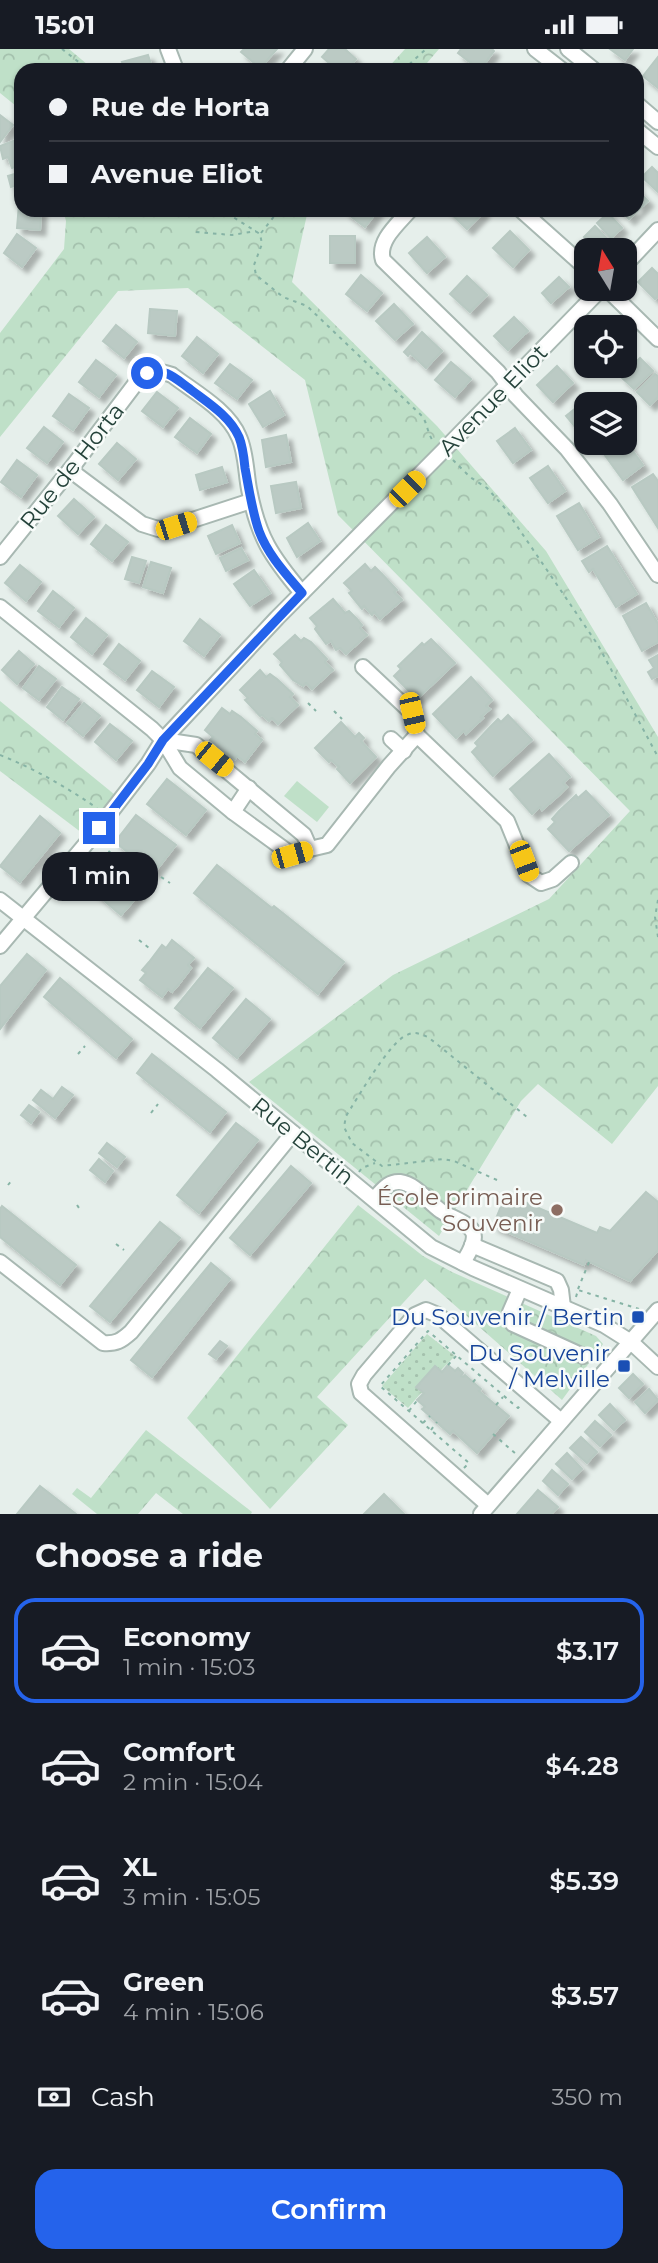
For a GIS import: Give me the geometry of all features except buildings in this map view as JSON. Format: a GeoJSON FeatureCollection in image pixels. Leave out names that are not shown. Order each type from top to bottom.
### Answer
{"type":"FeatureCollection","features":[{"type":"Feature","properties":{"kind":"street"},"geometry":{"type":"LineString","coordinates":[[294,63],[305,49]]}},
{"type":"Feature","properties":{"kind":"street"},"geometry":{"type":"LineString","coordinates":[[535,49],[553,63]]}},
{"type":"Feature","properties":{"kind":"street"},"geometry":{"type":"LineString","coordinates":[[568,49],[585,63]]}},
{"type":"Feature","properties":{"kind":"street"},"geometry":{"type":"LineString","coordinates":[[644,110],[658,122]]}},
{"type":"Feature","properties":{"kind":"street"},"geometry":{"type":"LineString","coordinates":[[644,136],[658,147]]}},
{"type":"Feature","properties":{"kind":"street"},"geometry":{"type":"LineString","coordinates":[[404,217],[383,244],[380,252],[383,260],[491,366],[519,400],[567,449],[610,504],[658,575]]}},
{"type":"Feature","properties":{"kind":"street"},"geometry":{"type":"LineString","coordinates":[[530,217],[574,257]]}},
{"type":"Feature","properties":{"kind":"street"},"geometry":{"type":"LineString","coordinates":[[637,252],[658,230]]}},
{"type":"Feature","properties":{"kind":"street","name":"Avenue Eliot"},"geometry":{"type":"LineString","coordinates":[[0,946],[90,839],[148,764],[163,740],[302,593],[589,301]]}},
{"type":"Feature","properties":{"kind":"street"},"geometry":{"type":"LineString","coordinates":[[619,301],[658,339]]}},
{"type":"Feature","properties":{"kind":"street","name":"Rue de Horta"},"geometry":{"type":"LineString","coordinates":[[0,557],[139,379],[154,371],[164,372],[172,375],[207,402],[233,427],[242,449],[259,532],[282,570],[302,593]]}},
{"type":"Feature","properties":{"kind":"street"},"geometry":{"type":"LineString","coordinates":[[70,470],[142,524],[158,530],[251,501]]}},
{"type":"Feature","properties":{"kind":"street"},"geometry":{"type":"LineString","coordinates":[[0,607],[163,740],[180,768],[292,855],[327,845],[417,735]]}},
{"type":"Feature","properties":{"kind":"street"},"geometry":{"type":"LineString","coordinates":[[363,667],[412,713],[417,735],[508,821],[529,875],[541,883],[553,879],[571,863]]}},
{"type":"Feature","properties":{"kind":"street"},"geometry":{"type":"LineString","coordinates":[[391,739],[404,751]]}},
{"type":"Feature","properties":{"kind":"street"},"geometry":{"type":"LineString","coordinates":[[163,740],[196,745],[304,835],[310,849]]}},
{"type":"Feature","properties":{"kind":"street"},"geometry":{"type":"LineString","coordinates":[[233,811],[249,788]]}},
{"type":"Feature","properties":{"kind":"street","name":"Rue Bertin"},"geometry":{"type":"LineString","coordinates":[[0,900],[293,1133],[431,1247],[520,1289],[569,1304],[631,1342],[658,1367]]}},
{"type":"Feature","properties":{"kind":"street"},"geometry":{"type":"LineString","coordinates":[[0,1262],[103,1343],[114,1344],[122,1341],[293,1133]]}},
{"type":"Feature","properties":{"kind":"street"},"geometry":{"type":"LineString","coordinates":[[374,1199],[389,1184],[408,1184],[440,1210],[467,1226],[472,1231],[472,1245],[463,1263]]}},
{"type":"Feature","properties":{"kind":"street"},"geometry":{"type":"LineString","coordinates":[[472,1245],[557,1281],[569,1304]]}},
{"type":"Feature","properties":{"kind":"street"},"geometry":{"type":"LineString","coordinates":[[520,1289],[510,1312],[513,1324],[583,1356]]}},
{"type":"Feature","properties":{"kind":"street"},"geometry":{"type":"LineString","coordinates":[[561,1421],[433,1311],[418,1313],[361,1380],[361,1392],[485,1510],[631,1342],[651,1310]]}},
{"type":"Feature","properties":{"kind":"path"},"geometry":{"type":"LineString","coordinates":[[62,49],[80,63]]}},
{"type":"Feature","properties":{"kind":"path"},"geometry":{"type":"LineString","coordinates":[[411,63],[426,49]]}},
{"type":"Feature","properties":{"kind":"path"},"geometry":{"type":"LineString","coordinates":[[233,217],[259,232],[262,244],[254,265],[257,277],[283,297],[307,306],[422,416],[427,423],[430,437],[439,447]]}},
{"type":"Feature","properties":{"kind":"path"},"geometry":{"type":"LineString","coordinates":[[196,232],[232,235],[259,232],[273,217]]}},
{"type":"Feature","properties":{"kind":"path"},"geometry":{"type":"LineString","coordinates":[[448,456],[470,477],[487,488],[504,507],[598,645],[658,757]]}},
{"type":"Feature","properties":{"kind":"path"},"geometry":{"type":"LineString","coordinates":[[308,703],[316,711]]}},
{"type":"Feature","properties":{"kind":"path"},"geometry":{"type":"LineString","coordinates":[[334,711],[342,719]]}},
{"type":"Feature","properties":{"kind":"path"},"geometry":{"type":"LineString","coordinates":[[0,755],[66,786],[97,809]]}},
{"type":"Feature","properties":{"kind":"path"},"geometry":{"type":"LineString","coordinates":[[103,840],[107,851]]}},
{"type":"Feature","properties":{"kind":"path"},"geometry":{"type":"LineString","coordinates":[[102,849],[153,887]]}},
{"type":"Feature","properties":{"kind":"path"},"geometry":{"type":"LineString","coordinates":[[161,877],[170,883]]}},
{"type":"Feature","properties":{"kind":"path"},"geometry":{"type":"LineString","coordinates":[[658,900],[655,917],[658,937]]}},
{"type":"Feature","properties":{"kind":"path"},"geometry":{"type":"LineString","coordinates":[[139,940],[149,948]]}},
{"type":"Feature","properties":{"kind":"path"},"geometry":{"type":"LineString","coordinates":[[497,1180],[454,1161],[443,1159],[382,1166],[352,1143],[345,1133],[346,1116],[393,1047],[407,1034],[418,1033],[428,1037],[527,1117]]}},
{"type":"Feature","properties":{"kind":"path"},"geometry":{"type":"LineString","coordinates":[[78,1054],[85,1046]]}},
{"type":"Feature","properties":{"kind":"path"},"geometry":{"type":"LineString","coordinates":[[151,1113],[158,1104]]}},
{"type":"Feature","properties":{"kind":"path"},"geometry":{"type":"LineString","coordinates":[[358,1173],[362,1168],[376,1163]]}},
{"type":"Feature","properties":{"kind":"path"},"geometry":{"type":"LineString","coordinates":[[8,1185],[12,1180]]}},
{"type":"Feature","properties":{"kind":"path"},"geometry":{"type":"LineString","coordinates":[[77,1205],[81,1211]]}},
{"type":"Feature","properties":{"kind":"path"},"geometry":{"type":"LineString","coordinates":[[116,1244],[124,1250]]}},
{"type":"Feature","properties":{"kind":"path"},"geometry":{"type":"LineString","coordinates":[[569,1304],[578,1290],[589,1262]]}},
{"type":"Feature","properties":{"kind":"path"},"geometry":{"type":"LineString","coordinates":[[578,1290],[651,1310]]}},
{"type":"Feature","properties":{"kind":"path"},"geometry":{"type":"LineString","coordinates":[[469,1463],[380,1386],[428,1331],[518,1408]]}},
{"type":"Feature","properties":{"kind":"path"},"geometry":{"type":"LineString","coordinates":[[448,1365],[457,1355]]}},
{"type":"Feature","properties":{"kind":"path"},"geometry":{"type":"LineString","coordinates":[[473,1382],[480,1375]]}},
{"type":"Feature","properties":{"kind":"path"},"geometry":{"type":"LineString","coordinates":[[496,1405],[504,1396]]}},
{"type":"Feature","properties":{"kind":"path"},"geometry":{"type":"LineString","coordinates":[[408,1411],[419,1398]]}},
{"type":"Feature","properties":{"kind":"path"},"geometry":{"type":"LineString","coordinates":[[423,1424],[430,1416]]}},
{"type":"Feature","properties":{"kind":"path"},"geometry":{"type":"LineString","coordinates":[[431,1430],[437,1422]]}},
{"type":"Feature","properties":{"kind":"path"},"geometry":{"type":"LineString","coordinates":[[493,1434],[517,1455]]}},
{"type":"Feature","properties":{"kind":"green space"},"geometry":{"type":"Polygon","coordinates":[[[0,49],[69,49],[86,63],[14,63],[14,104],[0,93],[0,49]]]}},
{"type":"Feature","properties":{"kind":"green space"},"geometry":{"type":"Polygon","coordinates":[[[405,49],[439,49],[427,63],[392,63],[405,49]]]}},
{"type":"Feature","properties":{"kind":"green space"},"geometry":{"type":"Polygon","coordinates":[[[65,217],[306,217],[292,282],[437,426],[546,551],[658,737],[658,1086],[612,1144],[538,1084],[521,1101],[439,1236],[249,1082],[393,975],[549,899],[630,811],[338,515],[305,380],[188,288],[118,291],[0,437],[0,333],[64,249],[65,217]]]}},
{"type":"Feature","properties":{"kind":"green space"},"geometry":{"type":"Polygon","coordinates":[[[0,701],[120,799],[90,839],[0,771],[0,701]]]}},
{"type":"Feature","properties":{"kind":"green space"},"geometry":{"type":"Polygon","coordinates":[[[297,781],[329,807],[317,822],[284,796],[297,781]]]}},
{"type":"Feature","properties":{"kind":"green space"},"geometry":{"type":"Polygon","coordinates":[[[358,1205],[423,1256],[452,1272],[596,1336],[603,1344],[562,1400],[425,1279],[317,1397],[348,1425],[270,1509],[187,1418],[358,1205]]]}},
{"type":"Feature","properties":{"kind":"green space"},"geometry":{"type":"Polygon","coordinates":[[[427,1334],[455,1356],[440,1371],[434,1367],[416,1387],[424,1393],[408,1408],[382,1386],[427,1334]]]}},
{"type":"Feature","properties":{"kind":"green space"},"geometry":{"type":"Polygon","coordinates":[[[146,1430],[252,1512],[251,1514],[183,1514],[156,1493],[138,1514],[97,1514],[72,1494],[77,1488],[91,1498],[146,1430]]]}},
{"type":"Feature","properties":{"kind":"place","name":"École primaire Souvenir"},"geometry":{"type":"Point","coordinates":[557,1210]}},
{"type":"Feature","properties":{"kind":"place","name":"Du Souvenir / Bertin"},"geometry":{"type":"Point","coordinates":[638,1317]}},
{"type":"Feature","properties":{"kind":"place","name":"Du Souvenir / Melville"},"geometry":{"type":"Point","coordinates":[624,1366]}},
{"type":"Feature","properties":{"kind":"route"},"geometry":{"type":"LineString","coordinates":[[99,828],[163,740],[302,593],[282,570],[259,532],[242,449],[233,427],[217,410],[172,375],[154,371],[147,373]]}}]}
